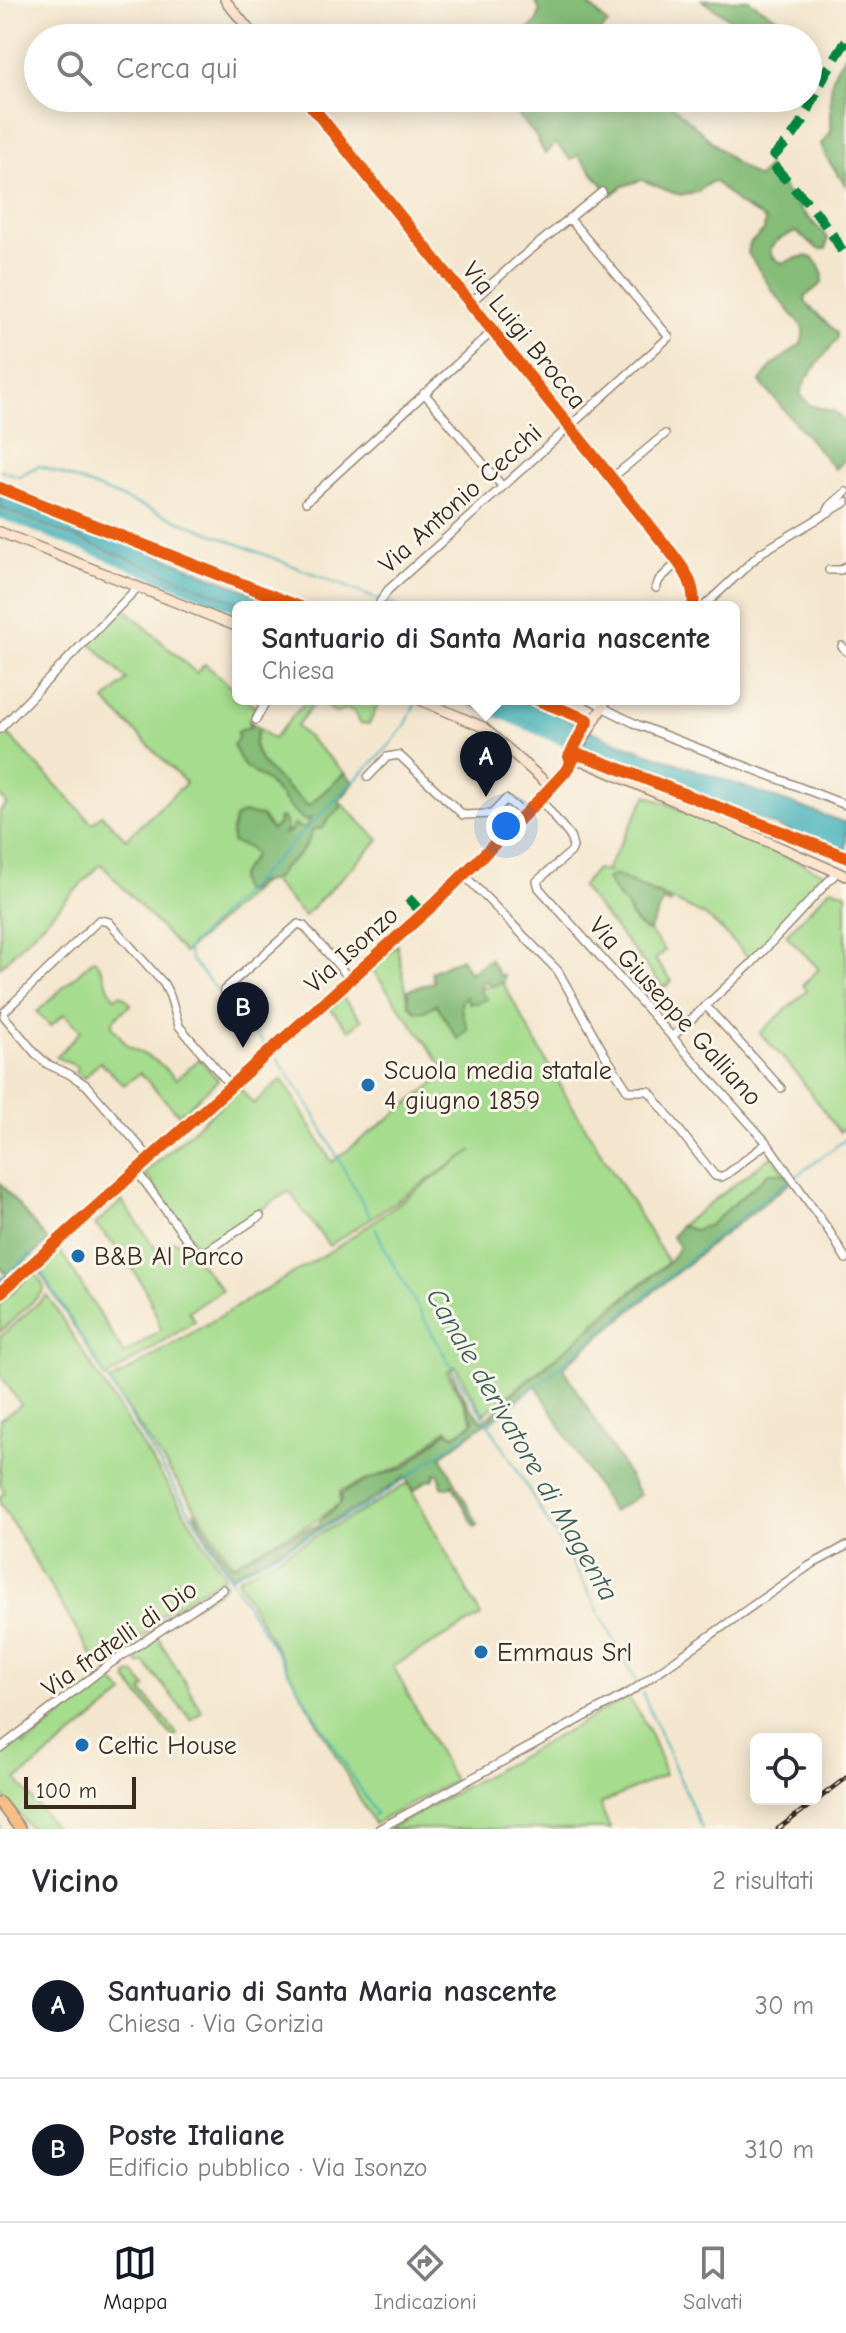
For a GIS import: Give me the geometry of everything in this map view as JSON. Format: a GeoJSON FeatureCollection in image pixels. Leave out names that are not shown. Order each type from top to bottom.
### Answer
{"type":"FeatureCollection","features":[{"type":"Feature","properties":{"kind":"main road"},"geometry":{"type":"LineString","coordinates":[[0,1803],[20,1829]]}},
{"type":"Feature","properties":{"kind":"street"},"geometry":{"type":"LineString","coordinates":[[225,0],[245,24]]}},
{"type":"Feature","properties":{"kind":"street","name":"Via Luigi Brocca"},"geometry":{"type":"LineString","coordinates":[[316,112],[678,562],[692,583],[693,601]]}},
{"type":"Feature","properties":{"kind":"street"},"geometry":{"type":"LineString","coordinates":[[470,303],[602,192]]}},
{"type":"Feature","properties":{"kind":"street","name":"Via Antonio Cecchi"},"geometry":{"type":"LineString","coordinates":[[381,600],[388,590],[669,337],[569,218]]}},
{"type":"Feature","properties":{"kind":"street"},"geometry":{"type":"LineString","coordinates":[[306,502],[493,331]]}},
{"type":"Feature","properties":{"kind":"street"},"geometry":{"type":"LineString","coordinates":[[424,393],[502,486]]}},
{"type":"Feature","properties":{"kind":"street"},"geometry":{"type":"LineString","coordinates":[[612,478],[665,434]]}},
{"type":"Feature","properties":{"kind":"street"},"geometry":{"type":"LineString","coordinates":[[827,514],[831,505],[846,492]]}},
{"type":"Feature","properties":{"kind":"street"},"geometry":{"type":"LineString","coordinates":[[709,601],[762,552],[846,502]]}},
{"type":"Feature","properties":{"kind":"street"},"geometry":{"type":"LineString","coordinates":[[0,532],[232,625]]}},
{"type":"Feature","properties":{"kind":"street"},"geometry":{"type":"LineString","coordinates":[[656,588],[659,580],[678,562]]}},
{"type":"Feature","properties":{"kind":"street"},"geometry":{"type":"LineString","coordinates":[[829,570],[841,570],[846,566]]}},
{"type":"Feature","properties":{"kind":"street"},"geometry":{"type":"LineString","coordinates":[[0,729],[138,587]]}},
{"type":"Feature","properties":{"kind":"street"},"geometry":{"type":"LineString","coordinates":[[256,720],[264,705]]}},
{"type":"Feature","properties":{"kind":"street"},"geometry":{"type":"LineString","coordinates":[[432,705],[483,727],[551,787]]}},
{"type":"Feature","properties":{"kind":"street","name":"Via Isonzo"},"geometry":{"type":"LineString","coordinates":[[0,1293],[464,875],[551,787],[576,755],[603,705]]}},
{"type":"Feature","properties":{"kind":"street"},"geometry":{"type":"LineString","coordinates":[[606,705],[638,725],[846,805]]}},
{"type":"Feature","properties":{"kind":"street"},"geometry":{"type":"LineString","coordinates":[[368,777],[387,757],[399,755],[463,815],[492,814],[506,799],[524,814]]}},
{"type":"Feature","properties":{"kind":"street"},"geometry":{"type":"LineString","coordinates":[[576,755],[583,761],[842,874],[672,1037]]}},
{"type":"Feature","properties":{"kind":"street","name":"Via Giuseppe Galliano"},"geometry":{"type":"LineString","coordinates":[[540,799],[570,836],[573,847],[537,884],[767,1143],[846,1259]]}},
{"type":"Feature","properties":{"kind":"street"},"geometry":{"type":"LineString","coordinates":[[464,875],[558,971],[628,1091],[649,1091],[715,1176],[727,1174],[767,1143]]}},
{"type":"Feature","properties":{"kind":"street"},"geometry":{"type":"LineString","coordinates":[[150,1158],[86,1085],[47,1064],[4,1016],[5,1011],[99,920],[109,922],[164,984],[179,1026],[231,1086]]}},
{"type":"Feature","properties":{"kind":"street"},"geometry":{"type":"LineString","coordinates":[[224,990],[298,924],[304,926],[350,979]]}},
{"type":"Feature","properties":{"kind":"street"},"geometry":{"type":"LineString","coordinates":[[706,1006],[781,1088]]}},
{"type":"Feature","properties":{"kind":"street"},"geometry":{"type":"LineString","coordinates":[[136,1170],[199,1256],[260,1216]]}},
{"type":"Feature","properties":{"kind":"street"},"geometry":{"type":"LineString","coordinates":[[379,1829],[630,1692],[809,1566],[846,1546]]}},
{"type":"Feature","properties":{"kind":"street","name":"Via fratelli di Dio"},"geometry":{"type":"LineString","coordinates":[[0,1748],[108,1665],[223,1589]]}},
{"type":"Feature","properties":{"kind":"green space"},"geometry":{"type":"Polygon","coordinates":[[[535,0],[584,0],[608,24],[535,24],[540,11],[535,0]]]}},
{"type":"Feature","properties":{"kind":"green space"},"geometry":{"type":"Polygon","coordinates":[[[702,0],[748,0],[787,24],[737,24],[702,0]]]}},
{"type":"Feature","properties":{"kind":"green space"},"geometry":{"type":"Polygon","coordinates":[[[846,54],[846,186],[821,144],[831,132],[832,83],[846,54]]]}},
{"type":"Feature","properties":{"kind":"green space"},"geometry":{"type":"Polygon","coordinates":[[[515,112],[679,112],[734,162],[758,178],[767,167],[797,206],[828,238],[826,249],[818,249],[796,232],[773,244],[771,253],[782,263],[807,256],[812,258],[823,276],[822,283],[805,297],[806,303],[837,333],[837,339],[806,379],[800,394],[809,405],[835,412],[846,424],[846,457],[835,469],[760,382],[771,367],[801,344],[803,338],[803,327],[772,290],[748,253],[750,243],[764,231],[765,220],[740,205],[714,181],[698,191],[683,195],[641,180],[623,186],[611,195],[578,155],[571,160],[556,143],[545,154],[535,135],[515,112]]]}},
{"type":"Feature","properties":{"kind":"green space"},"geometry":{"type":"Polygon","coordinates":[[[123,607],[196,673],[205,664],[232,688],[232,705],[253,705],[256,708],[249,721],[257,727],[239,747],[306,813],[339,801],[379,840],[304,916],[268,877],[184,953],[101,864],[0,967],[0,811],[7,804],[0,796],[0,731],[3,729],[92,823],[102,815],[126,839],[186,783],[105,701],[127,680],[90,642],[123,607]]]}},
{"type":"Feature","properties":{"kind":"green space"},"geometry":{"type":"Polygon","coordinates":[[[303,705],[313,705],[296,726],[345,773],[308,806],[269,771],[258,755],[255,745],[259,728],[273,739],[303,705]]]}},
{"type":"Feature","properties":{"kind":"green space"},"geometry":{"type":"Polygon","coordinates":[[[324,705],[378,705],[369,724],[360,723],[355,712],[347,708],[336,713],[324,705]]]}},
{"type":"Feature","properties":{"kind":"green space"},"geometry":{"type":"Polygon","coordinates":[[[249,721],[259,728],[255,748],[263,763],[308,806],[345,773],[354,783],[339,801],[341,809],[330,817],[323,828],[312,830],[301,852],[283,867],[276,878],[257,883],[248,892],[243,892],[240,876],[254,855],[249,848],[232,842],[235,818],[244,813],[261,816],[272,830],[279,824],[278,819],[283,817],[287,829],[284,834],[294,825],[304,829],[312,817],[305,821],[268,782],[243,765],[233,745],[241,729],[251,727],[249,721]]]}},
{"type":"Feature","properties":{"kind":"green space"},"geometry":{"type":"Polygon","coordinates":[[[647,795],[826,874],[823,883],[750,959],[703,915],[615,875],[617,897],[626,905],[631,917],[649,931],[665,951],[655,960],[672,981],[664,988],[581,887],[596,869],[608,872],[606,870],[647,795]]]}},
{"type":"Feature","properties":{"kind":"green space"},"geometry":{"type":"Polygon","coordinates":[[[615,875],[671,901],[670,904],[663,901],[649,931],[635,922],[611,886],[607,878],[615,875]]]}},
{"type":"Feature","properties":{"kind":"green space"},"geometry":{"type":"Polygon","coordinates":[[[831,888],[846,893],[846,1127],[839,1132],[798,1075],[760,1033],[807,991],[803,985],[819,969],[786,935],[831,888]]]}},
{"type":"Feature","properties":{"kind":"green space"},"geometry":{"type":"Polygon","coordinates":[[[397,945],[409,1004],[424,1011],[456,994],[503,983],[559,1084],[668,1262],[595,1321],[590,1330],[484,1414],[455,1366],[447,1372],[473,1421],[468,1427],[454,1435],[447,1429],[403,1466],[340,1491],[340,1503],[314,1522],[253,1552],[234,1565],[109,1382],[339,1246],[473,1150],[329,1246],[289,1191],[200,1250],[145,1173],[240,1088],[253,1104],[282,1079],[332,1162],[448,1073],[372,969],[397,945]]]}},
{"type":"Feature","properties":{"kind":"green space"},"geometry":{"type":"Polygon","coordinates":[[[461,958],[469,973],[490,959],[499,975],[504,975],[503,983],[492,986],[487,981],[480,984],[481,992],[487,999],[469,1003],[466,997],[462,999],[461,1008],[468,1030],[458,1039],[436,1004],[416,1012],[409,1004],[408,990],[434,982],[431,972],[461,958]]]}},
{"type":"Feature","properties":{"kind":"green space"},"geometry":{"type":"Polygon","coordinates":[[[94,959],[115,998],[121,994],[131,1004],[114,1019],[112,1026],[128,1046],[158,1062],[176,1079],[200,1059],[218,1080],[179,1115],[140,1073],[124,1085],[100,1062],[84,1078],[75,1072],[78,1067],[56,1057],[81,1031],[65,1014],[50,1026],[37,1012],[94,959]]]}},
{"type":"Feature","properties":{"kind":"green space"},"geometry":{"type":"Polygon","coordinates":[[[342,997],[362,1020],[349,1030],[330,1008],[342,997]]]}},
{"type":"Feature","properties":{"kind":"green space"},"geometry":{"type":"Polygon","coordinates":[[[772,1156],[785,1173],[769,1173],[710,1225],[694,1231],[680,1226],[772,1156]]]}},
{"type":"Feature","properties":{"kind":"green space"},"geometry":{"type":"Polygon","coordinates":[[[769,1173],[785,1173],[791,1182],[563,1367],[640,1495],[612,1512],[536,1385],[441,1456],[478,1525],[475,1527],[452,1484],[449,1488],[442,1487],[439,1474],[435,1473],[434,1479],[414,1490],[405,1477],[373,1499],[231,1576],[194,1511],[229,1563],[234,1565],[277,1540],[317,1526],[342,1502],[342,1493],[372,1478],[404,1468],[447,1431],[454,1436],[469,1427],[474,1421],[450,1371],[482,1421],[670,1261],[679,1247],[672,1237],[680,1226],[694,1230],[710,1225],[769,1173]]]}},
{"type":"Feature","properties":{"kind":"green space"},"geometry":{"type":"Polygon","coordinates":[[[0,1183],[48,1241],[0,1284],[7,1275],[0,1266],[0,1183]]]}},
{"type":"Feature","properties":{"kind":"green space"},"geometry":{"type":"Polygon","coordinates":[[[122,1201],[158,1252],[173,1241],[184,1244],[222,1290],[189,1311],[195,1321],[106,1378],[38,1269],[60,1250],[124,1354],[161,1330],[136,1273],[95,1225],[122,1201]]]}},
{"type":"Feature","properties":{"kind":"green space"},"geometry":{"type":"Polygon","coordinates":[[[35,1272],[44,1291],[0,1332],[0,1303],[35,1272]]]}},
{"type":"Feature","properties":{"kind":"green space"},"geometry":{"type":"Polygon","coordinates":[[[47,1295],[225,1576],[147,1623],[150,1627],[226,1582],[219,1591],[129,1647],[124,1644],[97,1664],[0,1503],[0,1496],[5,1493],[0,1485],[0,1419],[21,1405],[0,1374],[0,1337],[47,1295]]]}},
{"type":"Feature","properties":{"kind":"green space"},"geometry":{"type":"Polygon","coordinates":[[[408,1483],[481,1616],[393,1666],[454,1781],[374,1824],[237,1579],[408,1483]]]}},
{"type":"Feature","properties":{"kind":"green space"},"geometry":{"type":"Polygon","coordinates":[[[157,1636],[202,1711],[191,1720],[144,1662],[140,1665],[134,1659],[135,1653],[157,1636]]]}},
{"type":"Feature","properties":{"kind":"green space"},"geometry":{"type":"Polygon","coordinates":[[[131,1673],[146,1687],[142,1691],[177,1734],[173,1737],[128,1681],[127,1675],[131,1673]]]}},
{"type":"Feature","properties":{"kind":"green space"},"geometry":{"type":"Polygon","coordinates":[[[103,1676],[110,1678],[124,1694],[17,1780],[56,1829],[31,1829],[0,1792],[0,1754],[20,1740],[24,1745],[102,1686],[99,1680],[103,1676]]]}},
{"type":"Feature","properties":{"kind":"green space"},"geometry":{"type":"Polygon","coordinates":[[[627,1698],[645,1723],[665,1775],[600,1804],[610,1829],[388,1829],[627,1698]]]}},
{"type":"Feature","properties":{"kind":"water"},"geometry":{"type":"Polygon","coordinates":[[[0,491],[274,601],[234,601],[0,508],[0,491]]]}},
{"type":"Feature","properties":{"kind":"water"},"geometry":{"type":"Polygon","coordinates":[[[488,705],[535,705],[609,739],[846,823],[846,853],[637,772],[488,705]]]}},
{"type":"Feature","properties":{"kind":"waterway","name":"Canale derivatore di Magenta"},"geometry":{"type":"LineString","coordinates":[[0,470],[19,476],[38,466],[44,467],[379,600]]}},
{"type":"Feature","properties":{"kind":"waterway"},"geometry":{"type":"LineString","coordinates":[[0,514],[232,606]]}},
{"type":"Feature","properties":{"kind":"waterway","name":"Canale derivatore di Magenta"},"geometry":{"type":"LineString","coordinates":[[265,1045],[191,960],[190,946],[389,746],[406,724],[415,705]]}},
{"type":"Feature","properties":{"kind":"waterway"},"geometry":{"type":"LineString","coordinates":[[479,705],[596,755],[606,750]]}},
{"type":"Feature","properties":{"kind":"waterway","name":"Canale derivatore di Magenta"},"geometry":{"type":"LineString","coordinates":[[277,1058],[310,1107],[369,1215]]}},
{"type":"Feature","properties":{"kind":"waterway"},"geometry":{"type":"LineString","coordinates":[[795,1177],[846,1139]]}},
{"type":"Feature","properties":{"kind":"waterway"},"geometry":{"type":"LineString","coordinates":[[489,1424],[790,1180]]}},
{"type":"Feature","properties":{"kind":"waterway","name":"Canale derivatore di Magenta"},"geometry":{"type":"LineString","coordinates":[[375,1227],[453,1370],[575,1568],[637,1682]]}},
{"type":"Feature","properties":{"kind":"waterway"},"geometry":{"type":"LineString","coordinates":[[0,1280],[30,1254],[33,1257]]}},
{"type":"Feature","properties":{"kind":"waterway"},"geometry":{"type":"LineString","coordinates":[[39,1268],[376,1814],[373,1815]]}},
{"type":"Feature","properties":{"kind":"waterway"},"geometry":{"type":"LineString","coordinates":[[229,1578],[373,1502],[469,1433]]}},
{"type":"Feature","properties":{"kind":"waterway"},"geometry":{"type":"LineString","coordinates":[[148,1623],[150,1626],[225,1581]]}},
{"type":"Feature","properties":{"kind":"waterway","name":"Canale derivatore di Magenta"},"geometry":{"type":"LineString","coordinates":[[642,1692],[702,1829]]}},
{"type":"Feature","properties":{"kind":"railway"},"geometry":{"type":"LineString","coordinates":[[778,1829],[846,1778]]}},
{"type":"Feature","properties":{"kind":"marked path"},"geometry":{"type":"LineString","coordinates":[[822,80],[846,41]]}},
{"type":"Feature","properties":{"kind":"marked path"},"geometry":{"type":"LineString","coordinates":[[807,112],[791,138],[769,161],[815,211],[846,259]]}},
{"type":"Feature","properties":{"kind":"marked path"},"geometry":{"type":"LineString","coordinates":[[408,898],[423,914]]}},
{"type":"Feature","properties":{"kind":"cycle path"},"geometry":{"type":"LineString","coordinates":[[316,112],[674,556],[689,580],[693,601]]}},
{"type":"Feature","properties":{"kind":"cycle path"},"geometry":{"type":"LineString","coordinates":[[0,488],[285,601]]}},
{"type":"Feature","properties":{"kind":"cycle path"},"geometry":{"type":"LineString","coordinates":[[550,705],[588,720],[569,757],[581,755],[602,762],[846,857]]}},
{"type":"Feature","properties":{"kind":"cycle path"},"geometry":{"type":"LineString","coordinates":[[0,1293],[433,905],[540,799],[576,755]]}},
{"type":"Feature","properties":{"kind":"place","name":"Santuario di Santa Maria nascente"},"geometry":{"type":"Point","coordinates":[486,797]}},
{"type":"Feature","properties":{"kind":"place","name":"Poste Italiane"},"geometry":{"type":"Point","coordinates":[243,1048]}},
{"type":"Feature","properties":{"kind":"place","name":"Scuola media statale 4 giugno 1859"},"geometry":{"type":"Point","coordinates":[368,1085]}},
{"type":"Feature","properties":{"kind":"place","name":"B&B Al Parco"},"geometry":{"type":"Point","coordinates":[78,1256]}},
{"type":"Feature","properties":{"kind":"place","name":"Emmaus Srl"},"geometry":{"type":"Point","coordinates":[481,1652]}},
{"type":"Feature","properties":{"kind":"place","name":"Celtic House"},"geometry":{"type":"Point","coordinates":[82,1745]}}]}
